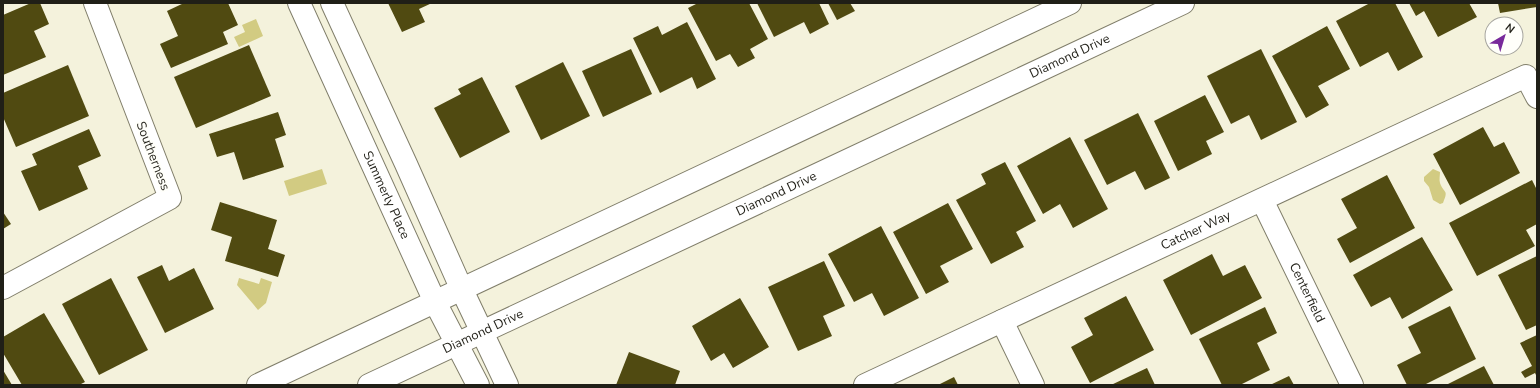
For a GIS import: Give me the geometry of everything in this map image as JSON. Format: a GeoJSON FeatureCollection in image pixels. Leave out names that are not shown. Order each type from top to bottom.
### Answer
{"type":"FeatureCollection","features":[{"type":"Feature","properties":{"kind":"street","name":"Southerness"},"geometry":{"type":"LineString","coordinates":[[3,288],[170,198],[95,3]]}},
{"type":"Feature","properties":{"kind":"street","name":"Summerly Place"},"geometry":{"type":"LineString","coordinates":[[299,3],[435,302],[478,385]]}},
{"type":"Feature","properties":{"kind":"street"},"geometry":{"type":"LineString","coordinates":[[332,3],[462,290],[507,385]]}},
{"type":"Feature","properties":{"kind":"street"},"geometry":{"type":"LineString","coordinates":[[258,385],[1070,3]]}},
{"type":"Feature","properties":{"kind":"street","name":"Diamond Drive"},"geometry":{"type":"LineString","coordinates":[[369,385],[1183,3]]}},
{"type":"Feature","properties":{"kind":"street","name":"Catcher Way"},"geometry":{"type":"LineString","coordinates":[[865,385],[1526,76],[1537,97]]}},
{"type":"Feature","properties":{"kind":"street","name":"Centerfield"},"geometry":{"type":"LineString","coordinates":[[1262,200],[1352,385]]}},
{"type":"Feature","properties":{"kind":"street"},"geometry":{"type":"LineString","coordinates":[[1002,321],[1033,385]]}},
{"type":"Feature","properties":{"kind":"shaded area"},"geometry":{"type":"Polygon","coordinates":[[[256,19],[263,36],[239,47],[234,37],[245,32],[242,25],[256,19]]]}},
{"type":"Feature","properties":{"kind":"shaded area"},"geometry":{"type":"Polygon","coordinates":[[[322,169],[327,184],[289,196],[284,181],[322,169]]]}},
{"type":"Feature","properties":{"kind":"shaded area"},"geometry":{"type":"Polygon","coordinates":[[[1433,169],[1440,172],[1440,183],[1446,193],[1443,203],[1440,204],[1433,200],[1429,187],[1424,181],[1424,177],[1433,169]]]}},
{"type":"Feature","properties":{"kind":"shaded area"},"geometry":{"type":"Polygon","coordinates":[[[239,278],[259,284],[261,278],[272,282],[266,303],[258,310],[237,285],[239,278]]]}},
{"type":"Feature","properties":{"kind":"building"},"geometry":{"type":"Polygon","coordinates":[[[31,3],[40,3],[49,24],[34,31],[46,57],[3,75],[3,15],[31,3]]]}},
{"type":"Feature","properties":{"kind":"building"},"geometry":{"type":"Polygon","coordinates":[[[184,3],[228,3],[238,25],[223,32],[228,44],[171,68],[160,44],[178,36],[167,11],[184,3]]]}},
{"type":"Feature","properties":{"kind":"building"},"geometry":{"type":"Polygon","coordinates":[[[388,3],[432,3],[419,9],[425,22],[402,32],[388,3]]]}},
{"type":"Feature","properties":{"kind":"building"},"geometry":{"type":"Polygon","coordinates":[[[698,3],[749,3],[768,39],[750,49],[755,58],[738,67],[730,54],[716,61],[688,8],[698,3]]]}},
{"type":"Feature","properties":{"kind":"building"},"geometry":{"type":"Polygon","coordinates":[[[757,3],[819,3],[829,24],[810,34],[804,22],[774,37],[757,3]]]}},
{"type":"Feature","properties":{"kind":"building"},"geometry":{"type":"Polygon","coordinates":[[[828,3],[850,3],[855,11],[837,20],[828,3]]]}},
{"type":"Feature","properties":{"kind":"building"},"geometry":{"type":"Polygon","coordinates":[[[1370,3],[1395,3],[1423,57],[1398,71],[1388,52],[1360,67],[1336,21],[1370,3]]]}},
{"type":"Feature","properties":{"kind":"building"},"geometry":{"type":"Polygon","coordinates":[[[1409,3],[1469,3],[1477,17],[1438,37],[1424,11],[1416,16],[1409,3]]]}},
{"type":"Feature","properties":{"kind":"building"},"geometry":{"type":"Polygon","coordinates":[[[1498,3],[1537,3],[1537,7],[1500,13],[1498,3]]]}},
{"type":"Feature","properties":{"kind":"building"},"geometry":{"type":"Polygon","coordinates":[[[687,22],[716,79],[697,89],[692,77],[660,93],[633,38],[658,26],[662,35],[687,22]]]}},
{"type":"Feature","properties":{"kind":"building"},"geometry":{"type":"Polygon","coordinates":[[[1327,26],[1350,69],[1318,86],[1329,105],[1306,118],[1272,56],[1327,26]]]}},
{"type":"Feature","properties":{"kind":"building"},"geometry":{"type":"Polygon","coordinates":[[[249,45],[271,96],[196,128],[174,77],[249,45]]]}},
{"type":"Feature","properties":{"kind":"building"},"geometry":{"type":"Polygon","coordinates":[[[631,49],[652,94],[603,117],[582,71],[631,49]]]}},
{"type":"Feature","properties":{"kind":"building"},"geometry":{"type":"Polygon","coordinates":[[[1261,49],[1297,122],[1261,140],[1249,115],[1231,124],[1207,76],[1261,49]]]}},
{"type":"Feature","properties":{"kind":"building"},"geometry":{"type":"Polygon","coordinates":[[[563,62],[590,116],[541,140],[515,86],[563,62]]]}},
{"type":"Feature","properties":{"kind":"building"},"geometry":{"type":"Polygon","coordinates":[[[68,65],[89,116],[16,147],[3,117],[3,93],[68,65]]]}},
{"type":"Feature","properties":{"kind":"building"},"geometry":{"type":"Polygon","coordinates":[[[482,77],[510,132],[460,158],[434,108],[461,94],[458,89],[482,77]]]}},
{"type":"Feature","properties":{"kind":"building"},"geometry":{"type":"Polygon","coordinates":[[[1205,95],[1224,132],[1206,141],[1212,154],[1178,171],[1154,121],[1205,95]]]}},
{"type":"Feature","properties":{"kind":"building"},"geometry":{"type":"Polygon","coordinates":[[[278,112],[286,135],[275,139],[284,167],[243,180],[234,152],[217,157],[209,134],[278,112]]]}},
{"type":"Feature","properties":{"kind":"building"},"geometry":{"type":"Polygon","coordinates":[[[1138,113],[1170,178],[1145,190],[1135,171],[1107,185],[1084,140],[1138,113]]]}},
{"type":"Feature","properties":{"kind":"building"},"geometry":{"type":"Polygon","coordinates":[[[1483,127],[1494,147],[1504,142],[1520,173],[1460,205],[1433,154],[1483,127]]]}},
{"type":"Feature","properties":{"kind":"building"},"geometry":{"type":"Polygon","coordinates":[[[89,129],[101,156],[78,166],[88,189],[39,211],[21,171],[37,165],[32,154],[89,129]]]}},
{"type":"Feature","properties":{"kind":"building"},"geometry":{"type":"Polygon","coordinates":[[[1070,137],[1108,209],[1073,228],[1060,204],[1043,214],[1017,166],[1070,137]]]}},
{"type":"Feature","properties":{"kind":"building"},"geometry":{"type":"Polygon","coordinates":[[[1005,162],[1036,221],[1016,232],[1024,247],[991,264],[956,200],[986,184],[981,174],[1005,162]]]}},
{"type":"Feature","properties":{"kind":"building"},"geometry":{"type":"Polygon","coordinates":[[[1387,175],[1415,228],[1350,263],[1337,239],[1357,228],[1341,199],[1387,175]]]}},
{"type":"Feature","properties":{"kind":"building"},"geometry":{"type":"Polygon","coordinates":[[[1532,180],[1537,190],[1537,224],[1526,230],[1535,246],[1477,276],[1449,223],[1532,180]]]}},
{"type":"Feature","properties":{"kind":"building"},"geometry":{"type":"Polygon","coordinates":[[[220,202],[277,220],[268,249],[285,255],[278,277],[225,261],[232,237],[211,230],[220,202]]]}},
{"type":"Feature","properties":{"kind":"building"},"geometry":{"type":"Polygon","coordinates":[[[948,203],[973,249],[940,266],[949,282],[926,294],[893,232],[948,203]]]}},
{"type":"Feature","properties":{"kind":"building"},"geometry":{"type":"Polygon","coordinates":[[[3,212],[11,224],[3,229],[3,212]]]}},
{"type":"Feature","properties":{"kind":"building"},"geometry":{"type":"Polygon","coordinates":[[[881,226],[919,298],[884,316],[872,293],[854,302],[828,254],[881,226]]]}},
{"type":"Feature","properties":{"kind":"building"},"geometry":{"type":"Polygon","coordinates":[[[1422,237],[1453,290],[1402,319],[1390,297],[1371,307],[1353,275],[1422,237]]]}},
{"type":"Feature","properties":{"kind":"building"},"geometry":{"type":"Polygon","coordinates":[[[1212,254],[1223,276],[1245,265],[1262,298],[1191,335],[1163,280],[1212,254]]]}},
{"type":"Feature","properties":{"kind":"building"},"geometry":{"type":"Polygon","coordinates":[[[1537,256],[1537,325],[1526,330],[1498,275],[1537,256]]]}},
{"type":"Feature","properties":{"kind":"building"},"geometry":{"type":"Polygon","coordinates":[[[824,261],[845,306],[823,316],[832,336],[798,351],[768,287],[824,261]]]}},
{"type":"Feature","properties":{"kind":"building"},"geometry":{"type":"Polygon","coordinates":[[[162,265],[169,281],[194,268],[214,309],[165,333],[137,277],[162,265]]]}},
{"type":"Feature","properties":{"kind":"building"},"geometry":{"type":"Polygon","coordinates":[[[111,278],[148,350],[99,375],[62,304],[111,278]]]}},
{"type":"Feature","properties":{"kind":"building"},"geometry":{"type":"Polygon","coordinates":[[[1126,296],[1154,350],[1090,383],[1071,347],[1093,335],[1084,318],[1126,296]]]}},
{"type":"Feature","properties":{"kind":"building"},"geometry":{"type":"Polygon","coordinates":[[[740,298],[769,347],[733,368],[724,353],[711,361],[692,326],[740,298]]]}},
{"type":"Feature","properties":{"kind":"building"},"geometry":{"type":"Polygon","coordinates":[[[1450,306],[1476,359],[1424,385],[1407,385],[1397,365],[1421,353],[1408,327],[1450,306]]]}},
{"type":"Feature","properties":{"kind":"building"},"geometry":{"type":"Polygon","coordinates":[[[1265,307],[1277,333],[1257,343],[1270,370],[1240,385],[1222,385],[1199,339],[1265,307]]]}},
{"type":"Feature","properties":{"kind":"building"},"geometry":{"type":"Polygon","coordinates":[[[44,313],[85,382],[79,385],[22,385],[3,353],[3,337],[44,313]]]}},
{"type":"Feature","properties":{"kind":"building"},"geometry":{"type":"Polygon","coordinates":[[[1537,335],[1537,377],[1535,373],[1525,378],[1521,372],[1532,366],[1520,343],[1537,335]]]}},
{"type":"Feature","properties":{"kind":"building"},"geometry":{"type":"Polygon","coordinates":[[[629,352],[680,371],[675,385],[616,385],[629,352]]]}},
{"type":"Feature","properties":{"kind":"building"},"geometry":{"type":"Polygon","coordinates":[[[1484,366],[1494,385],[1446,385],[1484,366]]]}},
{"type":"Feature","properties":{"kind":"building"},"geometry":{"type":"Polygon","coordinates":[[[1147,368],[1155,385],[1111,385],[1147,368]]]}},
{"type":"Feature","properties":{"kind":"building"},"geometry":{"type":"Polygon","coordinates":[[[3,370],[12,385],[3,385],[3,370]]]}},
{"type":"Feature","properties":{"kind":"building"},"geometry":{"type":"Polygon","coordinates":[[[1289,376],[1294,385],[1270,385],[1289,376]]]}},
{"type":"Feature","properties":{"kind":"building"},"geometry":{"type":"Polygon","coordinates":[[[954,377],[958,385],[938,385],[954,377]]]}}]}
